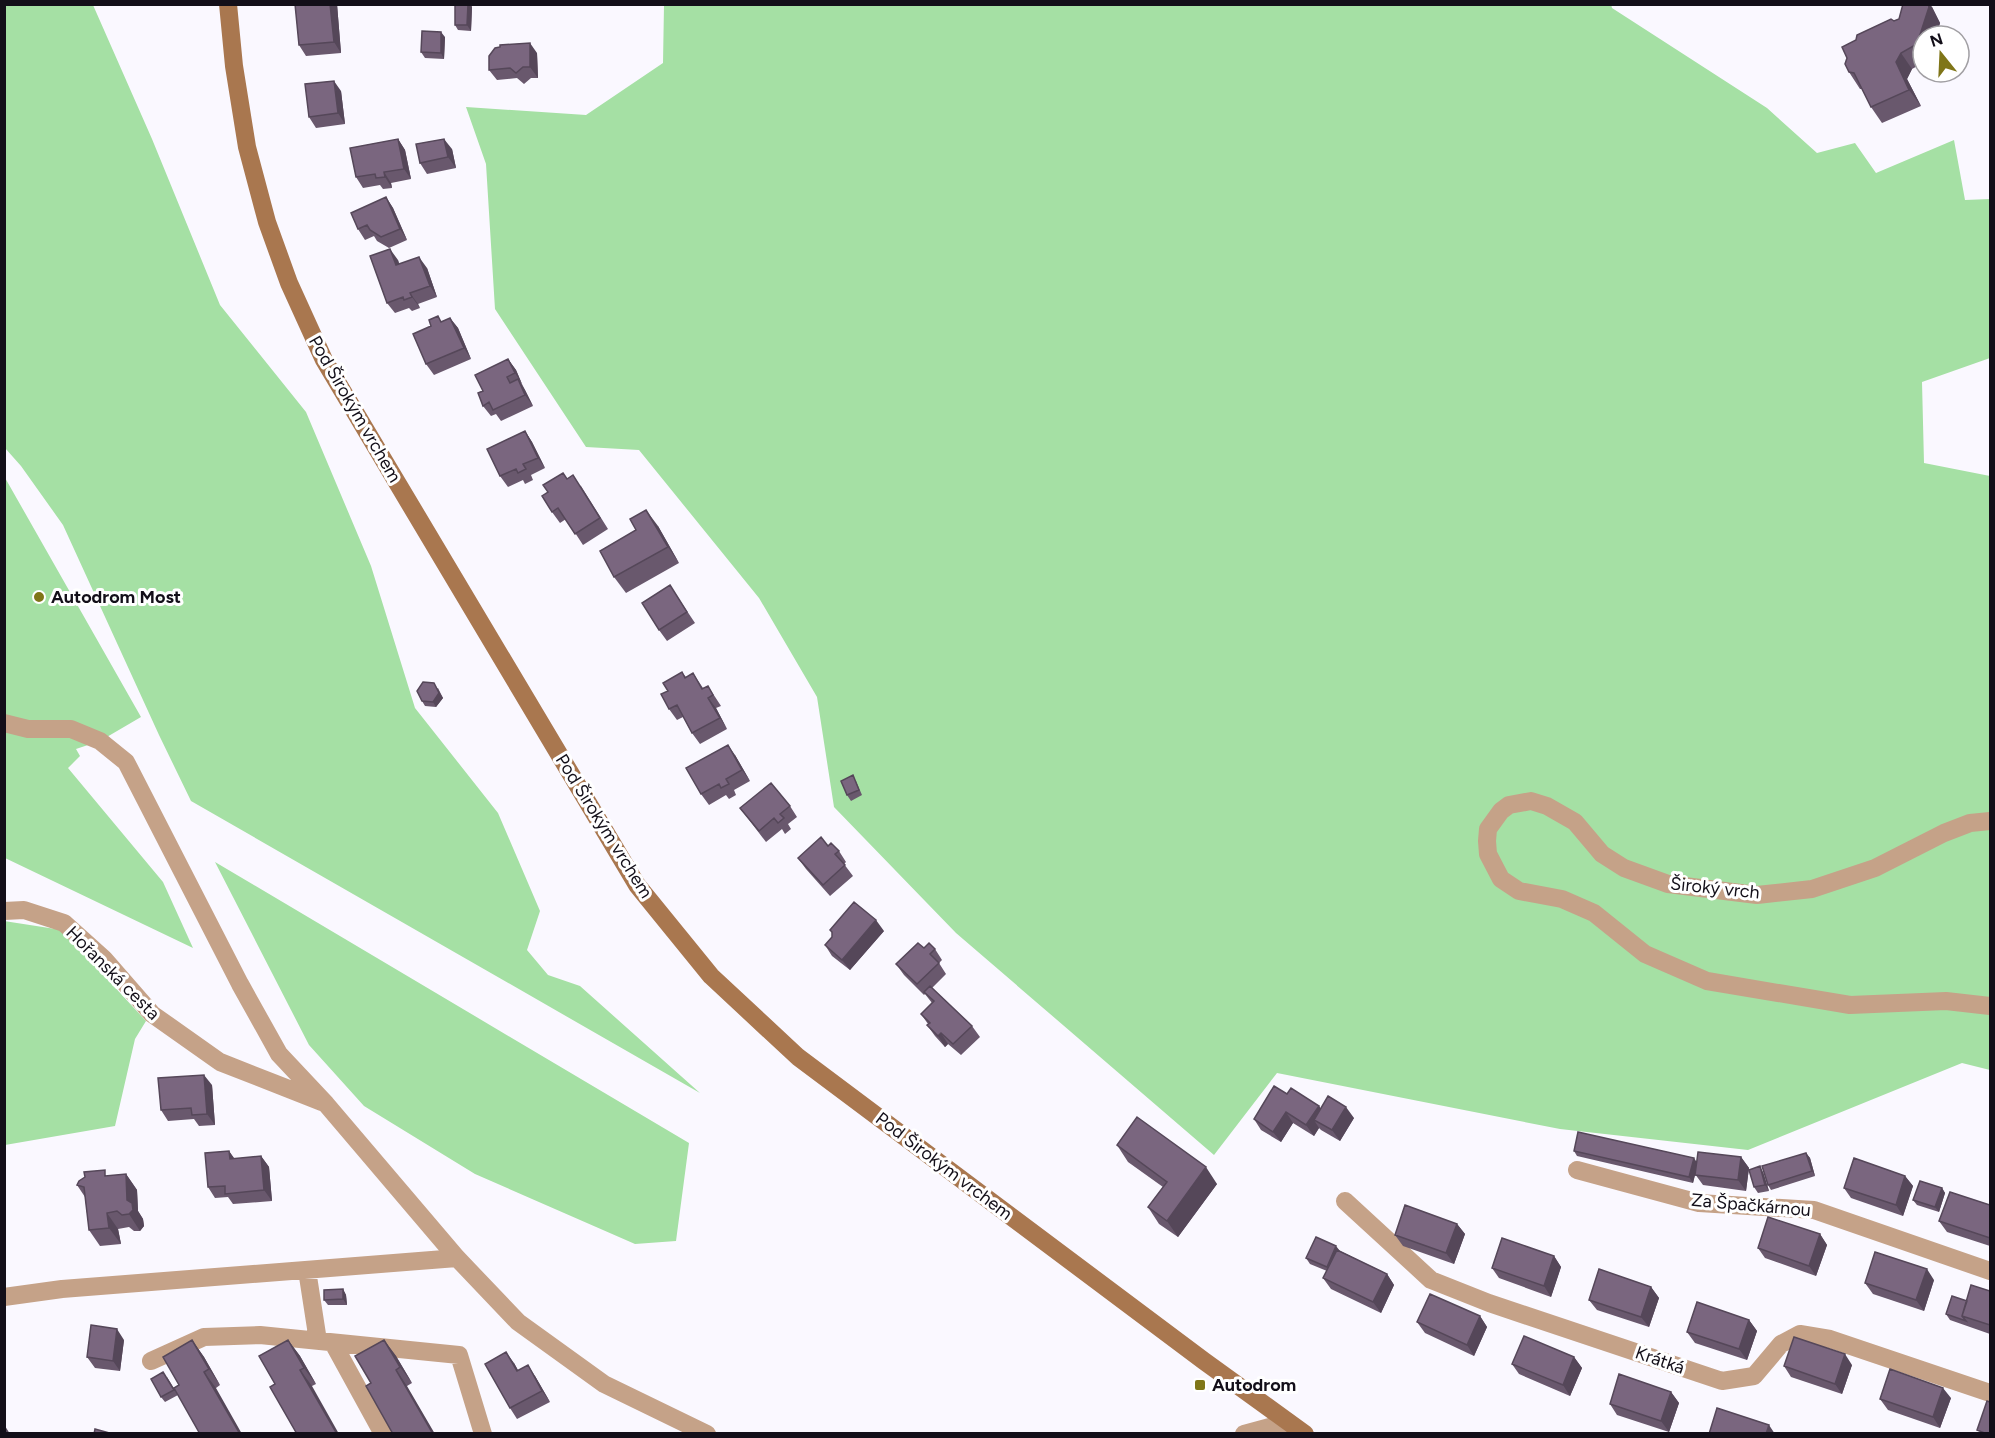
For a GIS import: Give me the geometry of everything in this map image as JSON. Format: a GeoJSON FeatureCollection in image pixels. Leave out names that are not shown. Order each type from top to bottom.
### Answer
{"type":"FeatureCollection","features":[{"type":"Feature","properties":{"kind":"street","name":"Pod Širokým vrchem"},"geometry":{"type":"LineString","coordinates":[[228,4],[234,66],[247,147],[267,222],[293,293],[324,360],[637,885],[711,976],[798,1058],[1289,1428],[1305,1434]]}},
{"type":"Feature","properties":{"kind":"street"},"geometry":{"type":"LineString","coordinates":[[4,723],[28,729],[71,729],[100,741],[126,762],[240,984],[279,1054],[326,1104]]}},
{"type":"Feature","properties":{"kind":"street","name":"Široký vrch"},"geometry":{"type":"LineString","coordinates":[[1990,821],[1970,823],[1944,833],[1875,868],[1812,889],[1756,895],[1668,884],[1624,868],[1602,854],[1575,822],[1547,806],[1531,801],[1509,805],[1494,818],[1488,828],[1488,854],[1501,879],[1519,891],[1562,899],[1594,913],[1645,954],[1707,981],[1850,1005],[1946,1001],[1990,1006]]}},
{"type":"Feature","properties":{"kind":"street","name":"Hořanská cesta"},"geometry":{"type":"LineString","coordinates":[[4,911],[24,910],[64,923],[104,959],[152,1014],[220,1062],[326,1104],[457,1258],[518,1322],[604,1384],[706,1434]]}},
{"type":"Feature","properties":{"kind":"street","name":"Za Špačkárnou"},"geometry":{"type":"LineString","coordinates":[[1577,1170],[1699,1203],[1814,1210],[1990,1271]]}},
{"type":"Feature","properties":{"kind":"street","name":"Krátká"},"geometry":{"type":"LineString","coordinates":[[1345,1201],[1431,1280],[1488,1303],[1722,1381],[1754,1376],[1781,1344],[1800,1334],[1830,1340],[1990,1393]]}},
{"type":"Feature","properties":{"kind":"street"},"geometry":{"type":"LineString","coordinates":[[4,1297],[62,1289],[457,1258]]}},
{"type":"Feature","properties":{"kind":"street"},"geometry":{"type":"LineString","coordinates":[[307,1270],[326,1342],[383,1434]]}},
{"type":"Feature","properties":{"kind":"street"},"geometry":{"type":"LineString","coordinates":[[152,1361],[204,1337],[260,1335],[459,1355],[483,1434]]}},
{"type":"Feature","properties":{"kind":"street"},"geometry":{"type":"LineString","coordinates":[[1244,1434],[1289,1428]]}},
{"type":"Feature","properties":{"kind":"green space"},"geometry":{"type":"Polygon","coordinates":[[[1611,4],[1612,8],[1767,108],[1817,153],[1855,143],[1876,173],[1954,140],[1965,200],[1990,199],[1990,358],[1922,382],[1924,463],[1990,476],[1990,1070],[1962,1063],[1748,1150],[1560,1129],[1277,1073],[1214,1155],[956,933],[834,807],[817,697],[759,598],[639,450],[586,447],[495,309],[486,164],[466,107],[586,115],[663,63],[664,5],[1611,4]]]}},
{"type":"Feature","properties":{"kind":"green space"},"geometry":{"type":"Polygon","coordinates":[[[4,5],[93,5],[152,139],[220,305],[306,412],[371,566],[415,708],[498,813],[540,911],[527,950],[548,975],[580,986],[700,1093],[191,801],[63,525],[21,466],[5,448],[4,5]]]}},
{"type":"Feature","properties":{"kind":"green space"},"geometry":{"type":"Polygon","coordinates":[[[4,476],[141,717],[100,741],[76,749],[80,756],[68,768],[163,882],[193,948],[5,858],[4,476]]]}},
{"type":"Feature","properties":{"kind":"green space"},"geometry":{"type":"Polygon","coordinates":[[[215,862],[689,1143],[676,1241],[635,1244],[475,1174],[364,1106],[309,1045],[215,862]]]}},
{"type":"Feature","properties":{"kind":"green space"},"geometry":{"type":"Polygon","coordinates":[[[4,921],[62,930],[146,1021],[135,1039],[115,1126],[5,1145],[4,921]]]}},
{"type":"Feature","properties":{"kind":"building"},"geometry":{"type":"Polygon","coordinates":[[[295,4],[330,4],[334,42],[299,45],[295,4]]]}},
{"type":"Feature","properties":{"kind":"building"},"geometry":{"type":"Polygon","coordinates":[[[455,4],[468,4],[467,25],[455,25],[455,4]]]}},
{"type":"Feature","properties":{"kind":"building"},"geometry":{"type":"Polygon","coordinates":[[[1903,4],[1928,4],[1923,24],[1911,24],[1911,47],[1901,53],[1896,62],[1909,90],[1871,107],[1854,73],[1849,72],[1845,64],[1847,58],[1842,47],[1856,40],[1857,35],[1891,19],[1894,21],[1899,19],[1903,4]]]}},
{"type":"Feature","properties":{"kind":"building"},"geometry":{"type":"Polygon","coordinates":[[[422,31],[441,32],[441,53],[421,52],[422,31]]]}},
{"type":"Feature","properties":{"kind":"building"},"geometry":{"type":"Polygon","coordinates":[[[530,43],[530,67],[523,67],[516,73],[510,68],[489,70],[489,56],[495,48],[500,45],[530,43]]]}},
{"type":"Feature","properties":{"kind":"building"},"geometry":{"type":"Polygon","coordinates":[[[334,81],[338,113],[309,117],[305,84],[334,81]]]}},
{"type":"Feature","properties":{"kind":"building"},"geometry":{"type":"Polygon","coordinates":[[[398,139],[404,169],[384,172],[385,177],[376,178],[375,174],[356,177],[350,148],[398,139]]]}},
{"type":"Feature","properties":{"kind":"building"},"geometry":{"type":"Polygon","coordinates":[[[444,139],[448,157],[420,163],[416,144],[444,139]]]}},
{"type":"Feature","properties":{"kind":"building"},"geometry":{"type":"Polygon","coordinates":[[[386,197],[400,229],[381,237],[370,230],[367,225],[358,229],[351,213],[386,197]]]}},
{"type":"Feature","properties":{"kind":"building"},"geometry":{"type":"Polygon","coordinates":[[[390,249],[396,265],[419,257],[430,286],[410,293],[412,297],[404,300],[403,297],[387,303],[370,256],[390,249]]]}},
{"type":"Feature","properties":{"kind":"building"},"geometry":{"type":"Polygon","coordinates":[[[438,316],[441,322],[450,318],[464,348],[426,364],[413,334],[431,326],[429,320],[438,316]]]}},
{"type":"Feature","properties":{"kind":"building"},"geometry":{"type":"Polygon","coordinates":[[[508,359],[515,373],[507,377],[510,383],[518,379],[525,395],[493,410],[489,402],[483,406],[478,393],[483,391],[475,375],[508,359]]]}},
{"type":"Feature","properties":{"kind":"building"},"geometry":{"type":"Polygon","coordinates":[[[525,431],[538,458],[523,464],[526,469],[518,473],[516,469],[500,476],[487,449],[525,431]]]}},
{"type":"Feature","properties":{"kind":"building"},"geometry":{"type":"Polygon","coordinates":[[[563,473],[567,479],[573,475],[600,518],[575,534],[558,508],[552,512],[542,496],[548,492],[543,485],[563,473]]]}},
{"type":"Feature","properties":{"kind":"building"},"geometry":{"type":"Polygon","coordinates":[[[646,510],[668,547],[614,577],[600,551],[636,530],[630,519],[646,510]]]}},
{"type":"Feature","properties":{"kind":"building"},"geometry":{"type":"Polygon","coordinates":[[[670,585],[687,612],[659,630],[642,603],[670,585]]]}},
{"type":"Feature","properties":{"kind":"building"},"geometry":{"type":"Polygon","coordinates":[[[682,672],[685,678],[693,673],[702,689],[708,686],[713,695],[708,698],[720,718],[692,733],[677,705],[669,709],[661,694],[668,691],[663,683],[682,672]]]}},
{"type":"Feature","properties":{"kind":"building"},"geometry":{"type":"Polygon","coordinates":[[[423,682],[434,683],[439,693],[433,702],[422,701],[417,691],[423,682]]]}},
{"type":"Feature","properties":{"kind":"building"},"geometry":{"type":"Polygon","coordinates":[[[728,745],[742,770],[726,779],[729,784],[721,788],[719,784],[701,794],[686,768],[728,745]]]}},
{"type":"Feature","properties":{"kind":"building"},"geometry":{"type":"Polygon","coordinates":[[[853,775],[859,790],[847,795],[841,781],[853,775]]]}},
{"type":"Feature","properties":{"kind":"building"},"geometry":{"type":"Polygon","coordinates":[[[771,783],[790,806],[780,814],[784,818],[778,823],[774,818],[759,831],[740,808],[771,783]]]}},
{"type":"Feature","properties":{"kind":"building"},"geometry":{"type":"Polygon","coordinates":[[[821,837],[828,846],[831,843],[839,851],[835,854],[845,865],[823,885],[798,858],[821,837]]]}},
{"type":"Feature","properties":{"kind":"building"},"geometry":{"type":"Polygon","coordinates":[[[854,902],[876,920],[842,960],[825,945],[832,937],[830,930],[854,902]]]}},
{"type":"Feature","properties":{"kind":"building"},"geometry":{"type":"Polygon","coordinates":[[[918,943],[924,948],[929,943],[935,949],[930,954],[939,963],[917,984],[896,964],[918,943]]]}},
{"type":"Feature","properties":{"kind":"building"},"geometry":{"type":"Polygon","coordinates":[[[930,986],[972,1026],[953,1044],[941,1033],[938,1036],[927,1025],[930,1023],[921,1014],[934,1001],[924,992],[930,986]]]}},
{"type":"Feature","properties":{"kind":"building"},"geometry":{"type":"Polygon","coordinates":[[[204,1075],[207,1114],[192,1115],[191,1108],[161,1110],[158,1078],[204,1075]]]}},
{"type":"Feature","properties":{"kind":"building"},"geometry":{"type":"Polygon","coordinates":[[[1274,1086],[1287,1094],[1291,1088],[1319,1106],[1306,1125],[1286,1112],[1273,1132],[1254,1119],[1274,1086]]]}},
{"type":"Feature","properties":{"kind":"building"},"geometry":{"type":"Polygon","coordinates":[[[1328,1096],[1346,1107],[1332,1130],[1314,1120],[1328,1096]]]}},
{"type":"Feature","properties":{"kind":"building"},"geometry":{"type":"Polygon","coordinates":[[[1137,1117],[1206,1167],[1167,1221],[1148,1207],[1167,1182],[1117,1145],[1137,1117]]]}},
{"type":"Feature","properties":{"kind":"building"},"geometry":{"type":"Polygon","coordinates":[[[1578,1132],[1694,1158],[1689,1177],[1574,1151],[1578,1132]]]}},
{"type":"Feature","properties":{"kind":"building"},"geometry":{"type":"Polygon","coordinates":[[[229,1151],[230,1159],[261,1156],[264,1190],[225,1194],[225,1186],[208,1187],[205,1153],[229,1151]]]}},
{"type":"Feature","properties":{"kind":"building"},"geometry":{"type":"Polygon","coordinates":[[[1698,1152],[1741,1157],[1738,1180],[1695,1175],[1698,1152]]]}},
{"type":"Feature","properties":{"kind":"building"},"geometry":{"type":"Polygon","coordinates":[[[1806,1153],[1812,1171],[1768,1185],[1762,1166],[1806,1153]]]}},
{"type":"Feature","properties":{"kind":"building"},"geometry":{"type":"Polygon","coordinates":[[[1854,1158],[1905,1176],[1896,1205],[1844,1188],[1854,1158]]]}},
{"type":"Feature","properties":{"kind":"building"},"geometry":{"type":"Polygon","coordinates":[[[1760,1166],[1765,1185],[1754,1187],[1749,1170],[1760,1166]]]}},
{"type":"Feature","properties":{"kind":"building"},"geometry":{"type":"Polygon","coordinates":[[[105,1170],[105,1176],[126,1174],[127,1200],[132,1203],[133,1210],[129,1214],[122,1215],[117,1211],[107,1213],[109,1228],[89,1230],[84,1187],[77,1185],[85,1177],[84,1172],[105,1170]]]}},
{"type":"Feature","properties":{"kind":"building"},"geometry":{"type":"Polygon","coordinates":[[[1920,1181],[1942,1188],[1935,1207],[1913,1200],[1920,1181]]]}},
{"type":"Feature","properties":{"kind":"building"},"geometry":{"type":"Polygon","coordinates":[[[1950,1192],[1990,1205],[1990,1238],[1939,1221],[1950,1192]]]}},
{"type":"Feature","properties":{"kind":"building"},"geometry":{"type":"Polygon","coordinates":[[[1405,1205],[1457,1224],[1446,1253],[1395,1235],[1405,1205]]]}},
{"type":"Feature","properties":{"kind":"building"},"geometry":{"type":"Polygon","coordinates":[[[1768,1217],[1820,1234],[1809,1266],[1758,1248],[1768,1217]]]}},
{"type":"Feature","properties":{"kind":"building"},"geometry":{"type":"Polygon","coordinates":[[[1316,1237],[1336,1246],[1327,1267],[1306,1258],[1316,1237]]]}},
{"type":"Feature","properties":{"kind":"building"},"geometry":{"type":"Polygon","coordinates":[[[1502,1238],[1554,1256],[1544,1286],[1492,1268],[1502,1238]]]}},
{"type":"Feature","properties":{"kind":"building"},"geometry":{"type":"Polygon","coordinates":[[[1337,1250],[1387,1274],[1373,1302],[1323,1278],[1337,1250]]]}},
{"type":"Feature","properties":{"kind":"building"},"geometry":{"type":"Polygon","coordinates":[[[1875,1252],[1927,1269],[1916,1300],[1865,1283],[1875,1252]]]}},
{"type":"Feature","properties":{"kind":"building"},"geometry":{"type":"Polygon","coordinates":[[[1599,1269],[1651,1287],[1641,1317],[1589,1300],[1599,1269]]]}},
{"type":"Feature","properties":{"kind":"building"},"geometry":{"type":"Polygon","coordinates":[[[1971,1285],[1990,1291],[1990,1325],[1962,1316],[1971,1285]]]}},
{"type":"Feature","properties":{"kind":"building"},"geometry":{"type":"Polygon","coordinates":[[[343,1289],[343,1299],[324,1300],[324,1290],[343,1289]]]}},
{"type":"Feature","properties":{"kind":"building"},"geometry":{"type":"Polygon","coordinates":[[[1430,1294],[1480,1316],[1467,1345],[1417,1322],[1430,1294]]]}},
{"type":"Feature","properties":{"kind":"building"},"geometry":{"type":"Polygon","coordinates":[[[1952,1296],[1967,1301],[1962,1316],[1966,1321],[1946,1314],[1952,1296]]]}},
{"type":"Feature","properties":{"kind":"building"},"geometry":{"type":"Polygon","coordinates":[[[1697,1302],[1749,1320],[1739,1349],[1687,1332],[1697,1302]]]}},
{"type":"Feature","properties":{"kind":"building"},"geometry":{"type":"Polygon","coordinates":[[[91,1325],[117,1329],[113,1361],[87,1357],[91,1325]]]}},
{"type":"Feature","properties":{"kind":"building"},"geometry":{"type":"Polygon","coordinates":[[[1524,1336],[1574,1357],[1563,1385],[1512,1364],[1524,1336]]]}},
{"type":"Feature","properties":{"kind":"building"},"geometry":{"type":"Polygon","coordinates":[[[1794,1337],[1845,1354],[1835,1384],[1784,1366],[1794,1337]]]}},
{"type":"Feature","properties":{"kind":"building"},"geometry":{"type":"Polygon","coordinates":[[[192,1340],[209,1369],[204,1372],[240,1434],[200,1434],[174,1388],[179,1385],[163,1357],[192,1340]]]}},
{"type":"Feature","properties":{"kind":"building"},"geometry":{"type":"Polygon","coordinates":[[[288,1340],[304,1368],[300,1370],[337,1434],[297,1434],[270,1387],[275,1384],[259,1356],[288,1340]]]}},
{"type":"Feature","properties":{"kind":"building"},"geometry":{"type":"Polygon","coordinates":[[[384,1340],[400,1367],[396,1370],[433,1434],[393,1434],[366,1386],[371,1383],[355,1356],[384,1340]]]}},
{"type":"Feature","properties":{"kind":"building"},"geometry":{"type":"Polygon","coordinates":[[[506,1352],[517,1371],[528,1365],[542,1391],[510,1408],[485,1364],[506,1352]]]}},
{"type":"Feature","properties":{"kind":"building"},"geometry":{"type":"Polygon","coordinates":[[[1890,1369],[1943,1388],[1933,1417],[1880,1399],[1890,1369]]]}},
{"type":"Feature","properties":{"kind":"building"},"geometry":{"type":"Polygon","coordinates":[[[163,1372],[174,1390],[161,1397],[151,1379],[163,1372]]]}},
{"type":"Feature","properties":{"kind":"building"},"geometry":{"type":"Polygon","coordinates":[[[1619,1374],[1671,1392],[1661,1421],[1610,1404],[1619,1374]]]}},
{"type":"Feature","properties":{"kind":"building"},"geometry":{"type":"Polygon","coordinates":[[[1987,1401],[1990,1402],[1990,1434],[1977,1430],[1987,1401]]]}},
{"type":"Feature","properties":{"kind":"building"},"geometry":{"type":"Polygon","coordinates":[[[1717,1408],[1769,1425],[1766,1434],[1709,1434],[1717,1408]]]}},
{"type":"Feature","properties":{"kind":"building"},"geometry":{"type":"Polygon","coordinates":[[[95,1429],[113,1434],[94,1434],[95,1429]]]}},
{"type":"Feature","properties":{"kind":"place","name":"Autodrom Most"},"geometry":{"type":"Point","coordinates":[39,597]}},
{"type":"Feature","properties":{"kind":"place","name":"Autodrom"},"geometry":{"type":"Point","coordinates":[1200,1385]}}]}
